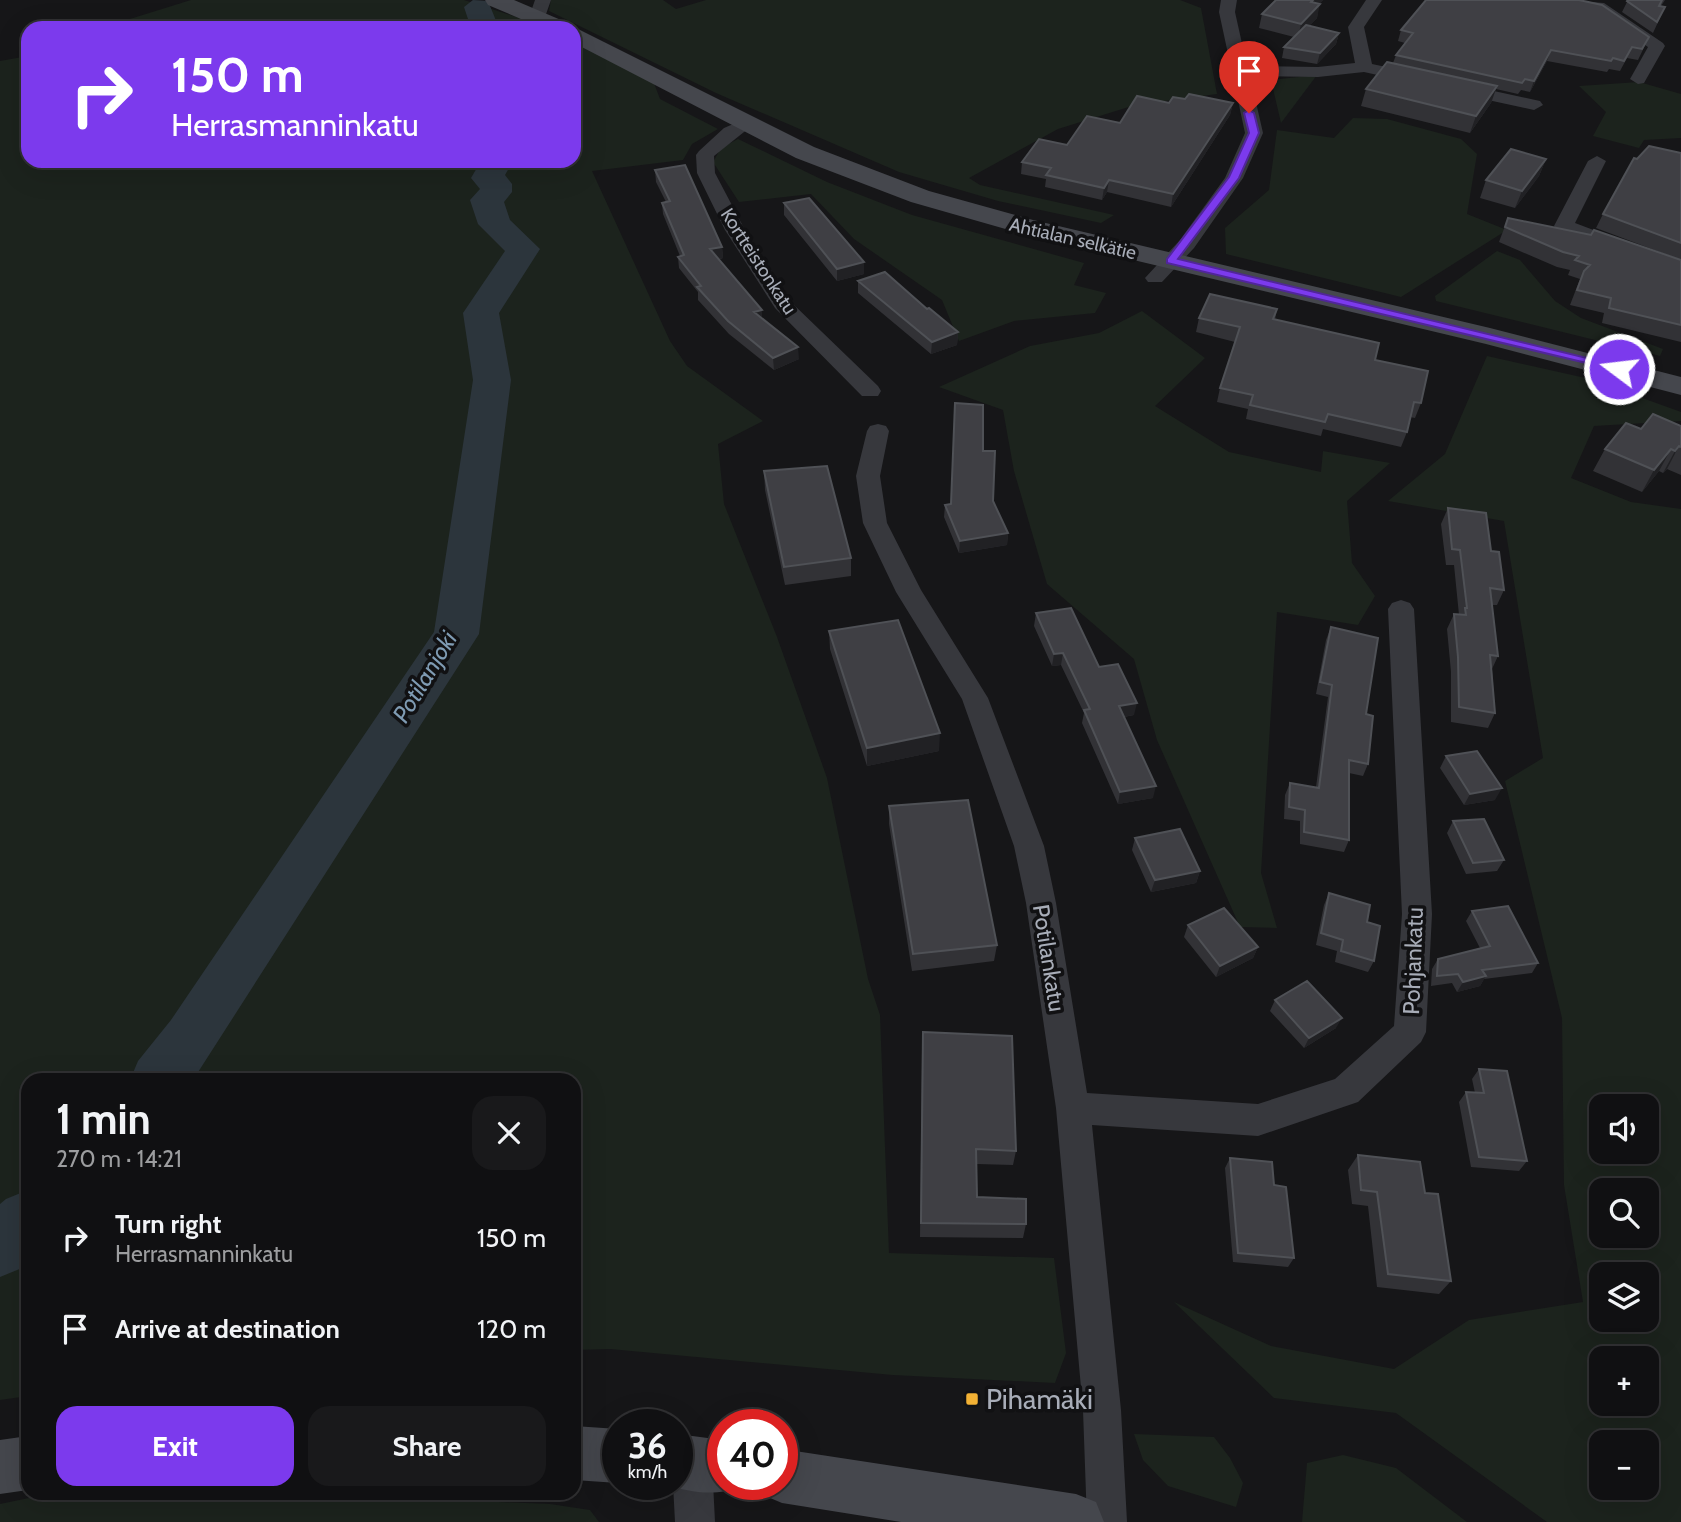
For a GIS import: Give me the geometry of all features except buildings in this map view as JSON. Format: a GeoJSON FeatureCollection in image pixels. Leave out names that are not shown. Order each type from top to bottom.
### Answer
{"type":"FeatureCollection","features":[{"type":"Feature","properties":{"kind":"street"},"geometry":{"type":"LineString","coordinates":[[496,0],[540,8],[553,21]]}},
{"type":"Feature","properties":{"kind":"street"},"geometry":{"type":"LineString","coordinates":[[1163,270],[1234,178],[1254,133],[1227,12],[1229,0]]}},
{"type":"Feature","properties":{"kind":"street"},"geometry":{"type":"LineString","coordinates":[[1364,67],[1356,27],[1374,0]]}},
{"type":"Feature","properties":{"kind":"street"},"geometry":{"type":"LineString","coordinates":[[1572,0],[1598,3],[1657,46],[1638,79]]}},
{"type":"Feature","properties":{"kind":"street","name":"Ahtialan selkätie"},"geometry":{"type":"LineString","coordinates":[[581,37],[638,65],[745,124],[882,184],[968,212],[1163,270],[1500,339],[1681,386]]}},
{"type":"Feature","properties":{"kind":"street"},"geometry":{"type":"LineString","coordinates":[[1240,72],[1318,72],[1364,67],[1534,106]]}},
{"type":"Feature","properties":{"kind":"street","name":"Kortteistonkatu"},"geometry":{"type":"LineString","coordinates":[[745,124],[730,132],[705,155],[706,173],[735,230],[785,308],[870,391]]}},
{"type":"Feature","properties":{"kind":"street"},"geometry":{"type":"LineString","coordinates":[[1597,161],[1564,226],[1681,270]]}},
{"type":"Feature","properties":{"kind":"street","name":"Potilankatu"},"geometry":{"type":"LineString","coordinates":[[878,431],[868,476],[875,523],[909,592],[975,698],[1029,846],[1041,903],[1073,1108],[1102,1410],[1107,1522]]}},
{"type":"Feature","properties":{"kind":"street","name":"Pohjankatu"},"geometry":{"type":"LineString","coordinates":[[1073,1108],[1258,1120],[1346,1091],[1410,1031],[1417,914],[1401,608]]}},
{"type":"Feature","properties":{"kind":"street"},"geometry":{"type":"LineString","coordinates":[[581,1453],[602,1455]]}},
{"type":"Feature","properties":{"kind":"street"},"geometry":{"type":"LineString","coordinates":[[695,1522],[697,1463]]}},
{"type":"Feature","properties":{"kind":"street"},"geometry":{"type":"LineString","coordinates":[[0,1467],[21,1464]]}},
{"type":"Feature","properties":{"kind":"street"},"geometry":{"type":"LineString","coordinates":[[798,1479],[1076,1522]]}},
{"type":"Feature","properties":{"kind":"shaded area"},"geometry":{"type":"Polygon","coordinates":[[[191,0],[464,0],[528,21],[124,21],[191,0]]]}},
{"type":"Feature","properties":{"kind":"shaded area"},"geometry":{"type":"Polygon","coordinates":[[[551,0],[663,0],[676,9],[706,0],[1180,0],[1201,8],[1217,94],[1135,105],[1058,129],[969,178],[980,185],[1114,215],[1101,223],[998,201],[899,172],[716,93],[581,27],[581,21],[569,21],[549,11],[551,0]]]}},
{"type":"Feature","properties":{"kind":"shaded area"},"geometry":{"type":"Polygon","coordinates":[[[581,43],[652,78],[660,99],[718,129],[692,144],[683,160],[592,171],[670,341],[687,366],[763,421],[718,444],[724,504],[777,637],[827,778],[868,979],[880,1015],[889,1253],[1054,1258],[1066,1353],[1055,1383],[893,1375],[610,1349],[581,1350],[581,1073],[21,1073],[21,1397],[0,1400],[0,61],[21,57],[21,168],[581,168],[581,43]]]}},
{"type":"Feature","properties":{"kind":"shaded area"},"geometry":{"type":"Polygon","coordinates":[[[1317,75],[1281,123],[1271,80],[1317,75]]]}},
{"type":"Feature","properties":{"kind":"shaded area"},"geometry":{"type":"Polygon","coordinates":[[[1639,82],[1681,94],[1681,138],[1644,140],[1639,148],[1593,136],[1606,112],[1579,86],[1639,82]]]}},
{"type":"Feature","properties":{"kind":"shaded area"},"geometry":{"type":"Polygon","coordinates":[[[1353,118],[1387,119],[1461,139],[1477,154],[1467,214],[1507,230],[1401,297],[1226,254],[1225,228],[1269,190],[1277,130],[1334,138],[1353,118]]]}},
{"type":"Feature","properties":{"kind":"shaded area"},"geometry":{"type":"Polygon","coordinates":[[[738,139],[827,182],[912,215],[1084,263],[1074,285],[1106,293],[1095,313],[1014,321],[959,341],[942,300],[854,239],[811,194],[739,202],[713,162],[721,148],[738,139]]]}},
{"type":"Feature","properties":{"kind":"shaded area"},"geometry":{"type":"Polygon","coordinates":[[[1497,251],[1520,260],[1555,301],[1581,318],[1663,349],[1660,356],[1436,301],[1435,296],[1497,251]]]}},
{"type":"Feature","properties":{"kind":"shaded area"},"geometry":{"type":"Polygon","coordinates":[[[1142,311],[1205,358],[1155,406],[1229,452],[1321,472],[1323,451],[1390,463],[1347,501],[1352,563],[1375,596],[1358,625],[1277,612],[1261,873],[1277,928],[1240,927],[1157,740],[1134,659],[1047,584],[1014,471],[1003,410],[939,387],[1030,346],[1099,333],[1142,311]]]}},
{"type":"Feature","properties":{"kind":"shaded area"},"geometry":{"type":"Polygon","coordinates":[[[1487,356],[1590,379],[1681,412],[1681,421],[1594,426],[1571,478],[1631,502],[1681,509],[1681,1522],[1547,1522],[1396,1413],[1274,1398],[1174,1302],[1271,1346],[1394,1369],[1469,1320],[1583,1302],[1564,1185],[1562,1018],[1505,781],[1543,758],[1504,521],[1388,501],[1445,454],[1487,356]]]}},
{"type":"Feature","properties":{"kind":"shaded area"},"geometry":{"type":"Polygon","coordinates":[[[1134,1434],[1214,1437],[1230,1458],[1243,1483],[1236,1507],[1168,1486],[1143,1460],[1134,1434]]]}},
{"type":"Feature","properties":{"kind":"shaded area"},"geometry":{"type":"Polygon","coordinates":[[[1343,1455],[1396,1468],[1467,1522],[1302,1522],[1307,1463],[1343,1455]]]}},
{"type":"Feature","properties":{"kind":"shaded area"},"geometry":{"type":"Polygon","coordinates":[[[21,1500],[451,1500],[550,1504],[590,1510],[599,1522],[0,1522],[0,1504],[21,1500]]]}},
{"type":"Feature","properties":{"kind":"waterway","name":"Potilanjoki"},"geometry":{"type":"LineString","coordinates":[[478,7],[483,21]]}},
{"type":"Feature","properties":{"kind":"waterway","name":"Potilanjoki"},"geometry":{"type":"LineString","coordinates":[[164,1073],[191,1038],[456,634],[492,380],[481,313],[523,249],[495,224],[487,200],[496,192],[496,184],[487,178],[493,168]]}},
{"type":"Feature","properties":{"kind":"waterway","name":"Potilanjoki"},"geometry":{"type":"LineString","coordinates":[[0,1246],[21,1226]]}},
{"type":"Feature","properties":{"kind":"place","name":"Pihamäki"},"geometry":{"type":"Point","coordinates":[972,1399]}},
{"type":"Feature","properties":{"kind":"route"},"geometry":{"type":"LineString","coordinates":[[1249,113],[1254,133],[1234,178],[1187,244],[1171,261],[1619,369]]}}]}
